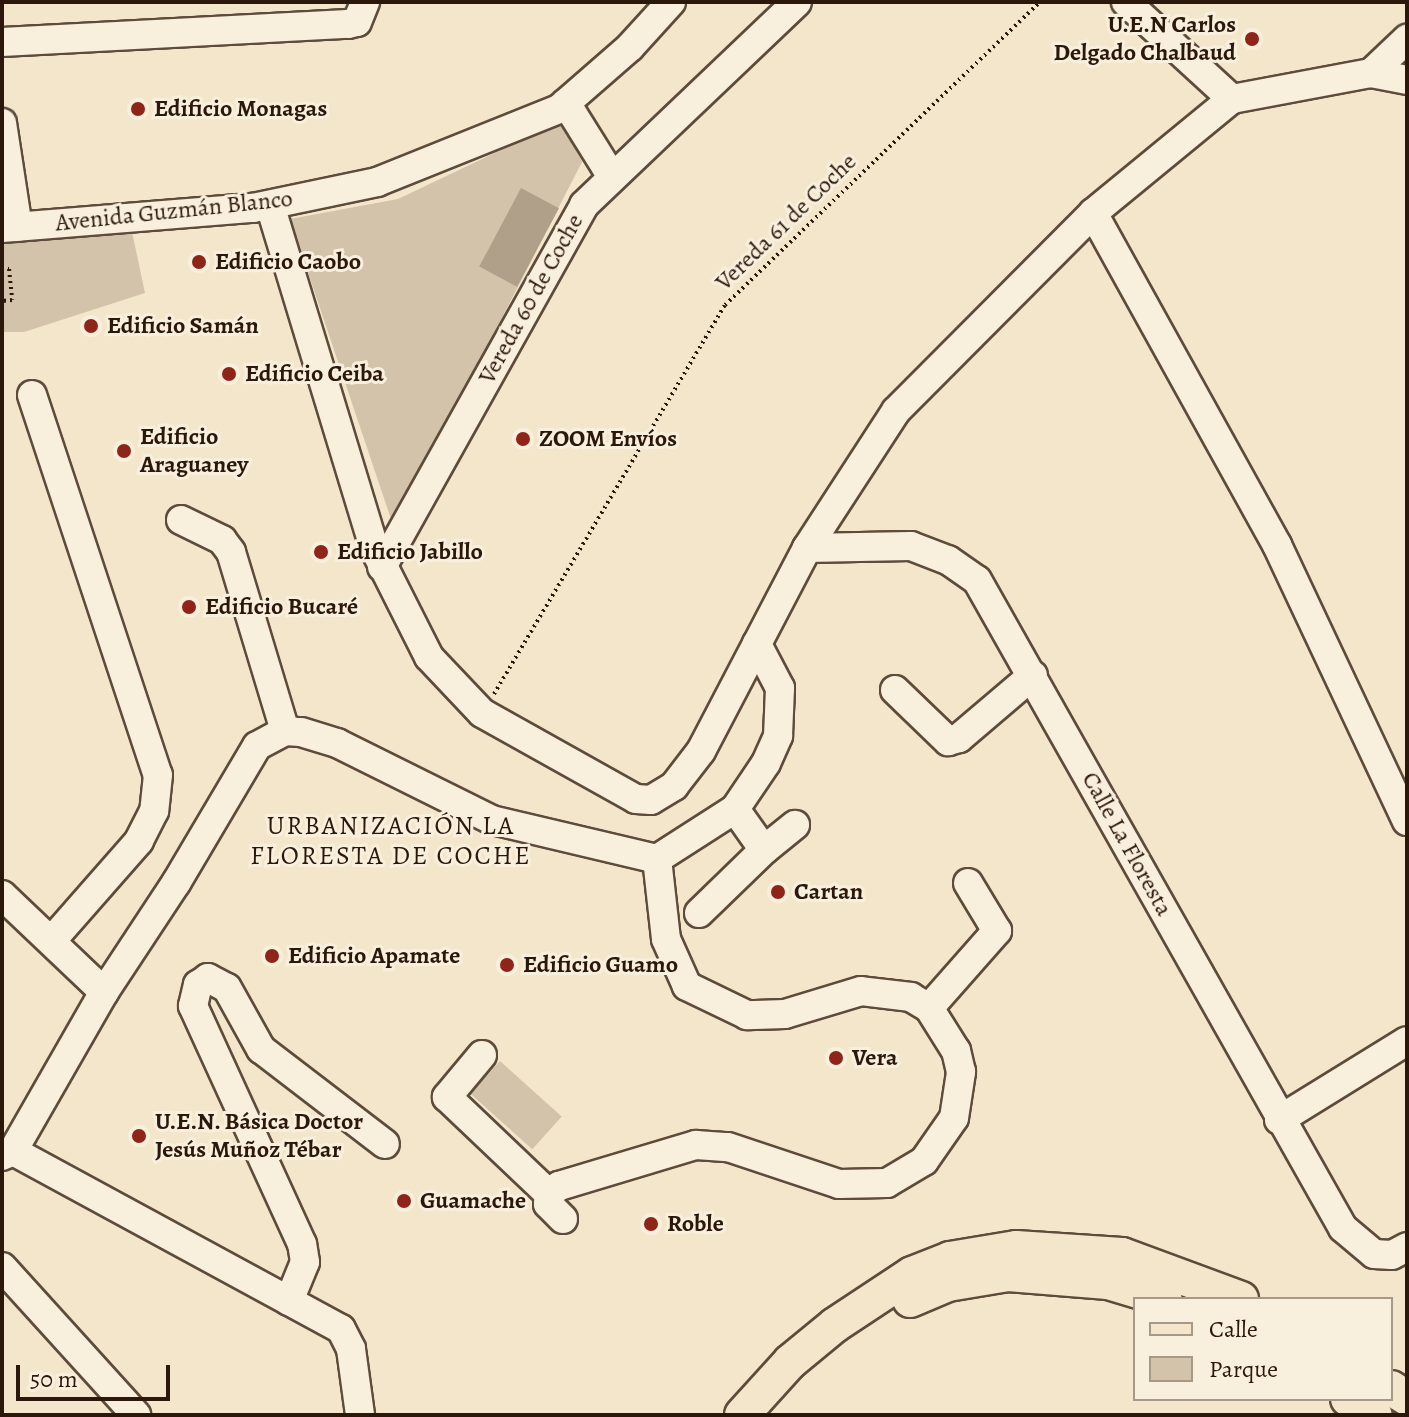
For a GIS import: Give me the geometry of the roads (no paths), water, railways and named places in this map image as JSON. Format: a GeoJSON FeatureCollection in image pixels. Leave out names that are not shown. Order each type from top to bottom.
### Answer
{"type":"FeatureCollection","features":[{"type":"Feature","properties":{"kind":"main road"},"geometry":{"type":"LineString","coordinates":[[742,1415],[790,1362],[835,1325],[912,1274],[950,1259],[1016,1248],[1122,1255],[1236,1297]]}},
{"type":"Feature","properties":{"kind":"main road"},"geometry":{"type":"LineString","coordinates":[[767,1415],[851,1339],[914,1298],[948,1284],[1008,1274],[1061,1276],[1108,1282],[1158,1297]]}},
{"type":"Feature","properties":{"kind":"main road"},"geometry":{"type":"LineString","coordinates":[[1351,1401],[1375,1415]]}},
{"type":"Feature","properties":{"kind":"street"},"geometry":{"type":"LineString","coordinates":[[2,42],[333,14],[357,22],[365,2]]}},
{"type":"Feature","properties":{"kind":"street","name":"Avenida Guzmán Blanco"},"geometry":{"type":"LineString","coordinates":[[10,228],[270,205],[377,182],[566,103],[630,47],[671,2]]}},
{"type":"Feature","properties":{"kind":"street","name":"Vereda 60 de Coche"},"geometry":{"type":"LineString","coordinates":[[382,567],[584,205],[797,2]]}},
{"type":"Feature","properties":{"kind":"street"},"geometry":{"type":"LineString","coordinates":[[1126,2],[1232,99]]}},
{"type":"Feature","properties":{"kind":"street"},"geometry":{"type":"LineString","coordinates":[[1371,73],[1407,39]]}},
{"type":"Feature","properties":{"kind":"street"},"geometry":{"type":"LineString","coordinates":[[1371,73],[1407,95]]}},
{"type":"Feature","properties":{"kind":"street"},"geometry":{"type":"LineString","coordinates":[[270,205],[382,567],[429,657],[482,713],[636,799],[661,798],[701,751],[807,548],[896,411],[1093,213],[1232,99],[1371,73],[1407,80]]}},
{"type":"Feature","properties":{"kind":"street"},"geometry":{"type":"LineString","coordinates":[[566,103],[612,177]]}},
{"type":"Feature","properties":{"kind":"street"},"geometry":{"type":"LineString","coordinates":[[2,123],[10,228]]}},
{"type":"Feature","properties":{"kind":"street"},"geometry":{"type":"LineString","coordinates":[[1093,213],[1277,545],[1407,821]]}},
{"type":"Feature","properties":{"kind":"street"},"geometry":{"type":"LineString","coordinates":[[32,395],[158,775],[154,811],[139,841],[52,940]]}},
{"type":"Feature","properties":{"kind":"street"},"geometry":{"type":"LineString","coordinates":[[181,520],[222,540],[231,552],[285,731]]}},
{"type":"Feature","properties":{"kind":"street","name":"Calle La Floresta"},"geometry":{"type":"LineString","coordinates":[[807,548],[911,546],[948,560],[977,580],[1033,675],[1279,1120],[1343,1228],[1374,1254],[1392,1255],[1407,1247]]}},
{"type":"Feature","properties":{"kind":"street"},"geometry":{"type":"LineString","coordinates":[[360,1415],[347,1335],[289,1301],[8,1154],[104,992],[176,883],[257,746],[285,731],[337,743],[492,820],[657,859],[735,809],[778,736],[780,688],[757,644]]}},
{"type":"Feature","properties":{"kind":"street"},"geometry":{"type":"LineString","coordinates":[[895,690],[948,741],[959,738],[1033,675]]}},
{"type":"Feature","properties":{"kind":"street"},"geometry":{"type":"LineString","coordinates":[[735,809],[764,850]]}},
{"type":"Feature","properties":{"kind":"street"},"geometry":{"type":"LineString","coordinates":[[699,913],[764,850],[795,825]]}},
{"type":"Feature","properties":{"kind":"street"},"geometry":{"type":"LineString","coordinates":[[549,1194],[579,1177],[696,1145],[728,1147],[839,1184],[865,1187],[905,1175],[942,1141],[959,1096],[956,1051],[929,1008],[885,991],[832,996],[772,1016],[747,1015],[715,1003],[687,986],[666,939],[657,859]]}},
{"type":"Feature","properties":{"kind":"street"},"geometry":{"type":"LineString","coordinates":[[929,1008],[997,931],[968,883]]}},
{"type":"Feature","properties":{"kind":"street"},"geometry":{"type":"LineString","coordinates":[[2,895],[104,992]]}},
{"type":"Feature","properties":{"kind":"street"},"geometry":{"type":"LineString","coordinates":[[289,1301],[305,1262],[302,1244],[193,1006],[198,985],[208,978],[227,988],[261,1049],[385,1144]]}},
{"type":"Feature","properties":{"kind":"street"},"geometry":{"type":"LineString","coordinates":[[1279,1120],[1407,1041]]}},
{"type":"Feature","properties":{"kind":"street"},"geometry":{"type":"LineString","coordinates":[[482,1055],[447,1097],[549,1194]]}},
{"type":"Feature","properties":{"kind":"street"},"geometry":{"type":"LineString","coordinates":[[549,1194],[548,1204],[563,1219]]}},
{"type":"Feature","properties":{"kind":"street"},"geometry":{"type":"LineString","coordinates":[[2,1267],[136,1415]]}},
{"type":"Feature","properties":{"kind":"place","name":"U.E.N Carlos Delgado Chalbaud"},"geometry":{"type":"Point","coordinates":[1252,39]}},
{"type":"Feature","properties":{"kind":"place","name":"Edificio Monagas"},"geometry":{"type":"Point","coordinates":[138,109]}},
{"type":"Feature","properties":{"kind":"place","name":"Edificio Caobo"},"geometry":{"type":"Point","coordinates":[199,262]}},
{"type":"Feature","properties":{"kind":"place","name":"Edificio Samán"},"geometry":{"type":"Point","coordinates":[91,326]}},
{"type":"Feature","properties":{"kind":"place","name":"Edificio Ceiba"},"geometry":{"type":"Point","coordinates":[229,374]}},
{"type":"Feature","properties":{"kind":"place","name":"ZOOM Envíos"},"geometry":{"type":"Point","coordinates":[523,439]}},
{"type":"Feature","properties":{"kind":"place","name":"Edificio Araguaney"},"geometry":{"type":"Point","coordinates":[124,451]}},
{"type":"Feature","properties":{"kind":"place","name":"Edificio Jabillo"},"geometry":{"type":"Point","coordinates":[321,552]}},
{"type":"Feature","properties":{"kind":"place","name":"Edificio Bucaré"},"geometry":{"type":"Point","coordinates":[189,607]}},
{"type":"Feature","properties":{"kind":"place","name":"Cartan"},"geometry":{"type":"Point","coordinates":[778,892]}},
{"type":"Feature","properties":{"kind":"place","name":"Edificio Apamate"},"geometry":{"type":"Point","coordinates":[272,956]}},
{"type":"Feature","properties":{"kind":"place","name":"Edificio Guamo"},"geometry":{"type":"Point","coordinates":[507,965]}},
{"type":"Feature","properties":{"kind":"place","name":"Vera"},"geometry":{"type":"Point","coordinates":[836,1058]}},
{"type":"Feature","properties":{"kind":"place","name":"U.E.N. Básica Doctor Jesús Muñoz Tébar"},"geometry":{"type":"Point","coordinates":[139,1136]}},
{"type":"Feature","properties":{"kind":"place","name":"Guamache"},"geometry":{"type":"Point","coordinates":[404,1201]}},
{"type":"Feature","properties":{"kind":"place","name":"Roble"},"geometry":{"type":"Point","coordinates":[651,1224]}},
{"type":"Feature","properties":{"kind":"district","name":"URBANIZACIÓN LA FLORESTA DE COCHE"},"geometry":{"type":"Point","coordinates":[391,841]}}]}
